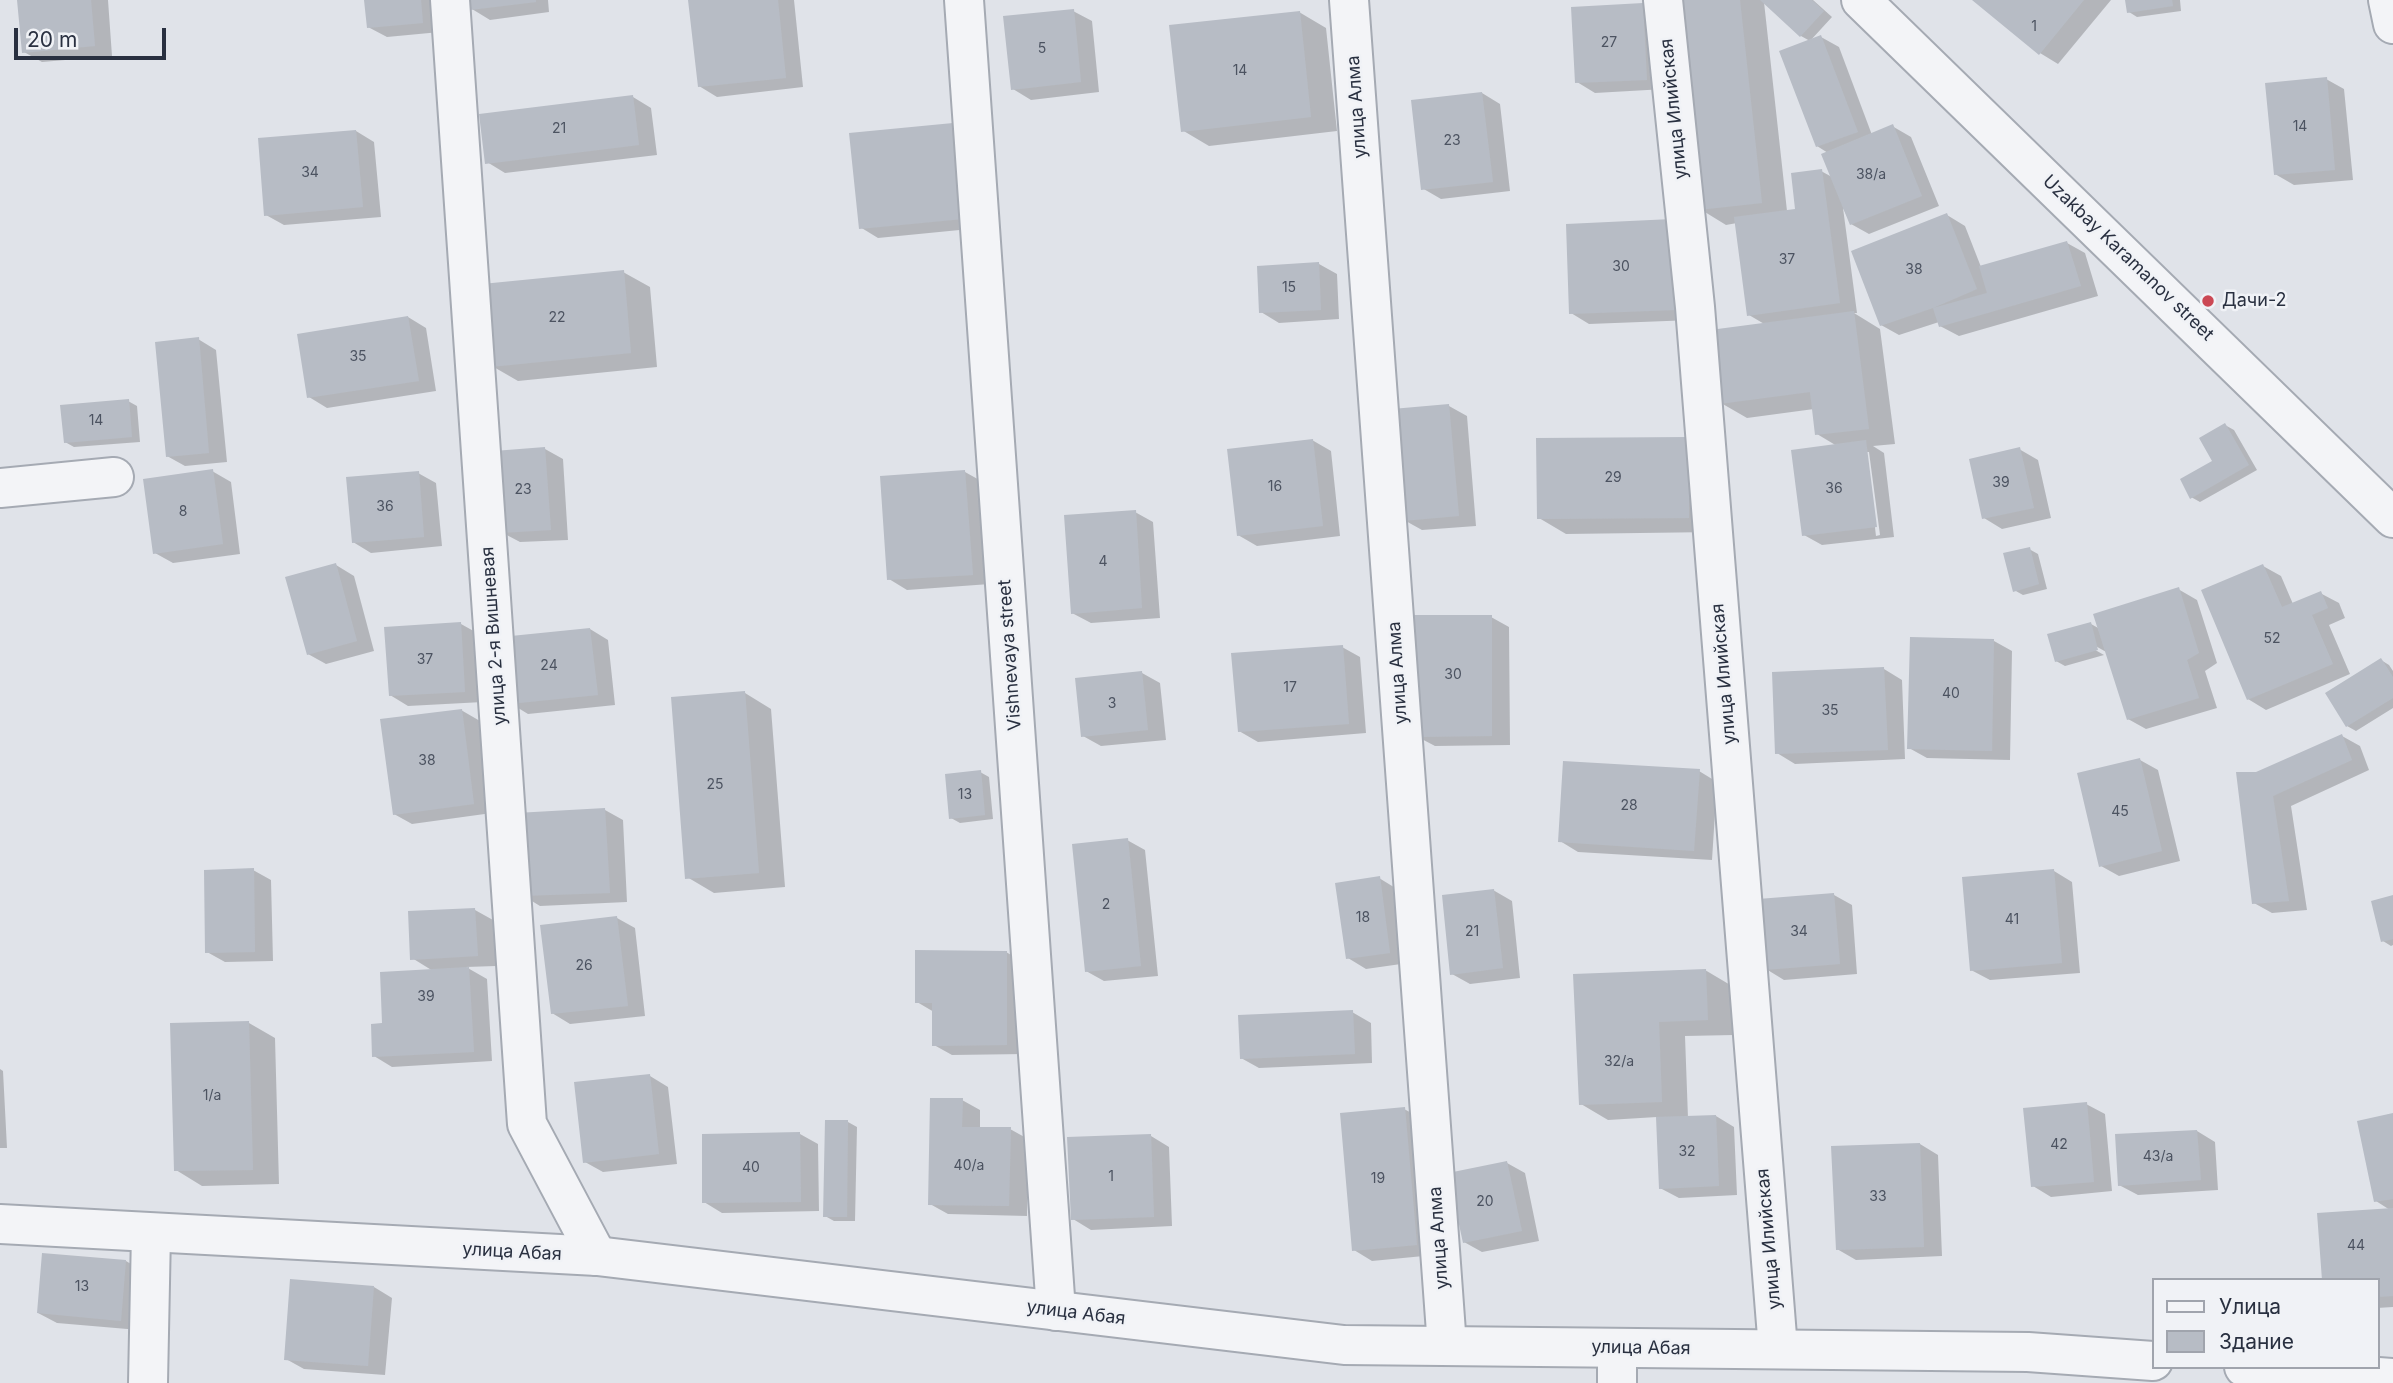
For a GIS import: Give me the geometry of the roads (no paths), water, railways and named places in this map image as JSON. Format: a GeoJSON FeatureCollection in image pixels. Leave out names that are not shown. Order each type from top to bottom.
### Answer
{"type":"FeatureCollection","features":[{"type":"Feature","properties":{"kind":"street","name":"улица 2-я Вишневая"},"geometry":{"type":"LineString","coordinates":[[450,0],[527,1124],[597,1256]]}},
{"type":"Feature","properties":{"kind":"street","name":"Vishnevaya street"},"geometry":{"type":"LineString","coordinates":[[964,0],[1056,1311]]}},
{"type":"Feature","properties":{"kind":"street","name":"улица Алма"},"geometry":{"type":"LineString","coordinates":[[1349,0],[1447,1346]]}},
{"type":"Feature","properties":{"kind":"street","name":"улица Илийская"},"geometry":{"type":"LineString","coordinates":[[1663,0],[1695,307],[1778,1349]]}},
{"type":"Feature","properties":{"kind":"street","name":"Uzakbay Karamanov street"},"geometry":{"type":"LineString","coordinates":[[1861,0],[2393,518]]}},
{"type":"Feature","properties":{"kind":"street"},"geometry":{"type":"LineString","coordinates":[[2388,0],[2393,24]]}},
{"type":"Feature","properties":{"kind":"street"},"geometry":{"type":"LineString","coordinates":[[0,488],[114,477]]}},
{"type":"Feature","properties":{"kind":"street","name":"улица Абая"},"geometry":{"type":"LineString","coordinates":[[0,1224],[597,1256],[1343,1345],[1447,1346],[1617,1365],[1778,1349],[2028,1352],[2152,1361]]}},
{"type":"Feature","properties":{"kind":"street"},"geometry":{"type":"LineString","coordinates":[[148,1383],[151,1233]]}},
{"type":"Feature","properties":{"kind":"street"},"geometry":{"type":"LineString","coordinates":[[2271,1369],[2393,1378]]}},
{"type":"Feature","properties":{"kind":"place","name":"Дачи-2"},"geometry":{"type":"Point","coordinates":[2208,301]}}]}
